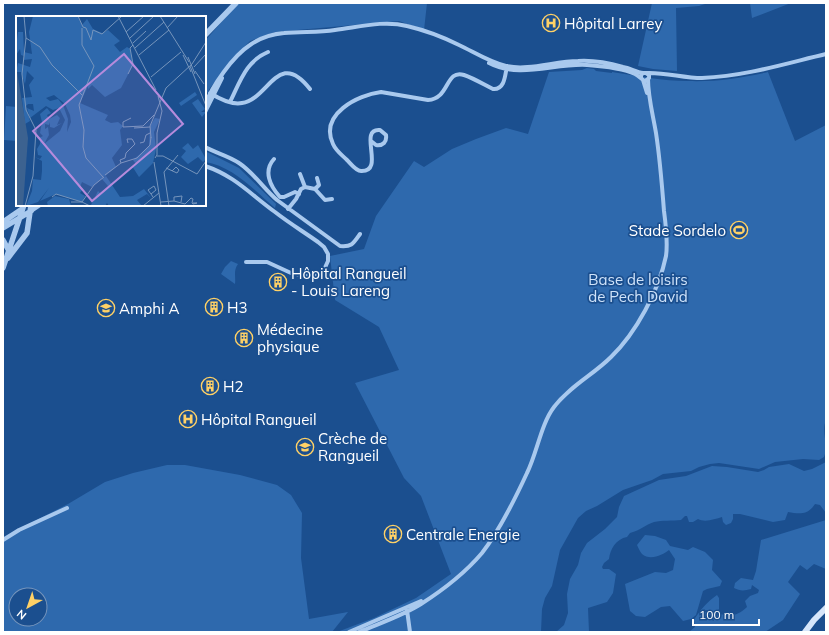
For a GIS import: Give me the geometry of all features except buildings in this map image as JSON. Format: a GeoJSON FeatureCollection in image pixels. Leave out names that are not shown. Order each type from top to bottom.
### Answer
{"type":"FeatureCollection","features":[{"type":"Feature","properties":{"kind":"main road"},"geometry":{"type":"LineString","coordinates":[[804,632],[826,608]]}},
{"type":"Feature","properties":{"kind":"street"},"geometry":{"type":"LineString","coordinates":[[206,35],[236,3]]}},
{"type":"Feature","properties":{"kind":"street"},"geometry":{"type":"LineString","coordinates":[[206,109],[217,81],[245,48],[257,40],[283,33],[317,32],[388,24],[414,28],[458,45],[507,68],[522,70],[568,65],[585,65],[624,71],[637,75],[645,81],[653,75],[659,74]]}},
{"type":"Feature","properties":{"kind":"street"},"geometry":{"type":"LineString","coordinates":[[230,102],[243,73],[249,65],[255,59],[268,52]]}},
{"type":"Feature","properties":{"kind":"street"},"geometry":{"type":"LineString","coordinates":[[507,68],[570,61],[588,61],[621,66],[645,73],[695,78],[732,76],[766,70],[826,54]]}},
{"type":"Feature","properties":{"kind":"street"},"geometry":{"type":"LineString","coordinates":[[372,154],[386,141],[386,135],[383,131],[378,129],[373,131],[370,136],[372,154],[370,168],[363,171],[359,170],[337,150],[333,143],[331,126],[338,113],[350,102],[382,92],[434,100],[440,97],[450,79],[454,75],[458,74],[464,75],[493,89],[496,89],[501,87],[503,84],[507,68]]}},
{"type":"Feature","properties":{"kind":"street"},"geometry":{"type":"LineString","coordinates":[[359,632],[407,610],[430,597],[449,584],[470,566],[489,543],[527,475],[545,424],[552,409],[564,396],[610,358],[624,343],[634,329],[650,300],[664,263],[666,244],[659,150],[650,100],[649,75],[645,73]]}},
{"type":"Feature","properties":{"kind":"street"},"geometry":{"type":"LineString","coordinates":[[645,73],[641,75],[650,100]]}},
{"type":"Feature","properties":{"kind":"street"},"geometry":{"type":"LineString","coordinates":[[212,94],[238,104],[248,101],[274,79],[285,74],[295,75],[310,89]]}},
{"type":"Feature","properties":{"kind":"street"},"geometry":{"type":"LineString","coordinates":[[206,103],[212,94]]}},
{"type":"Feature","properties":{"kind":"street"},"geometry":{"type":"LineString","coordinates":[[371,141],[379,146]]}},
{"type":"Feature","properties":{"kind":"street"},"geometry":{"type":"LineString","coordinates":[[206,147],[238,162],[249,171],[269,194],[340,246],[348,246],[354,243],[360,234]]}},
{"type":"Feature","properties":{"kind":"street"},"geometry":{"type":"LineString","coordinates":[[274,159],[269,164],[267,172],[276,192],[280,197],[295,192],[299,194]]}},
{"type":"Feature","properties":{"kind":"street"},"geometry":{"type":"LineString","coordinates":[[206,166],[220,171],[239,183],[273,211],[318,242],[324,247],[328,254],[328,261],[323,272],[312,277],[291,274],[267,262],[246,262]]}},
{"type":"Feature","properties":{"kind":"street"},"geometry":{"type":"LineString","coordinates":[[300,174],[306,187]]}},
{"type":"Feature","properties":{"kind":"street"},"geometry":{"type":"LineString","coordinates":[[315,189],[319,185],[317,178]]}},
{"type":"Feature","properties":{"kind":"street"},"geometry":{"type":"LineString","coordinates":[[288,209],[301,189],[306,187],[315,189],[325,200],[332,199]]}},
{"type":"Feature","properties":{"kind":"street"},"geometry":{"type":"LineString","coordinates":[[3,222],[22,207],[30,207]]}},
{"type":"Feature","properties":{"kind":"street"},"geometry":{"type":"LineString","coordinates":[[4,265],[22,207]]}},
{"type":"Feature","properties":{"kind":"street"},"geometry":{"type":"LineString","coordinates":[[3,228],[19,218],[30,207]]}},
{"type":"Feature","properties":{"kind":"street"},"geometry":{"type":"LineString","coordinates":[[4,265],[27,233],[30,207]]}},
{"type":"Feature","properties":{"kind":"street"},"geometry":{"type":"LineString","coordinates":[[3,240],[9,252]]}},
{"type":"Feature","properties":{"kind":"street"},"geometry":{"type":"LineString","coordinates":[[3,540],[19,530],[67,508]]}},
{"type":"Feature","properties":{"kind":"street"},"geometry":{"type":"LineString","coordinates":[[349,632],[407,610]]}},
{"type":"Feature","properties":{"kind":"street"},"geometry":{"type":"LineString","coordinates":[[407,610],[410,632]]}},
{"type":"Feature","properties":{"kind":"green space"},"geometry":{"type":"Polygon","coordinates":[[[238,3],[427,3],[424,30],[399,21],[275,32],[250,41],[232,60],[206,95],[206,40],[238,3]]]}},
{"type":"Feature","properties":{"kind":"green space"},"geometry":{"type":"Polygon","coordinates":[[[652,3],[708,3],[699,6],[676,8],[677,71],[638,66],[652,3]]]}},
{"type":"Feature","properties":{"kind":"green space"},"geometry":{"type":"Polygon","coordinates":[[[750,3],[791,3],[752,18],[750,3]]]}},
{"type":"Feature","properties":{"kind":"green space","name":"Base de loisirs de Pech David"},"geometry":{"type":"Polygon","coordinates":[[[587,68],[594,69],[596,71],[650,78],[688,81],[728,79],[768,72],[795,141],[826,125],[826,420],[824,429],[826,448],[824,457],[819,460],[803,459],[775,462],[759,469],[719,463],[699,467],[691,471],[663,474],[652,480],[623,490],[586,511],[578,518],[560,550],[552,586],[545,598],[542,609],[541,632],[337,632],[374,618],[416,598],[451,574],[421,496],[404,478],[355,383],[399,370],[379,327],[335,300],[330,256],[364,249],[376,216],[414,161],[424,167],[452,149],[506,128],[528,134],[549,72],[582,70],[587,68]]]}},
{"type":"Feature","properties":{"kind":"green space"},"geometry":{"type":"Polygon","coordinates":[[[6,106],[16,107],[16,141],[4,140],[6,106]]]}},
{"type":"Feature","properties":{"kind":"green space"},"geometry":{"type":"Polygon","coordinates":[[[206,152],[239,168],[276,204],[275,208],[243,180],[225,168],[206,162],[206,152]]]}},
{"type":"Feature","properties":{"kind":"green space"},"geometry":{"type":"Polygon","coordinates":[[[231,261],[238,264],[235,272],[235,284],[221,274],[231,261]]]}},
{"type":"Feature","properties":{"kind":"green space"},"geometry":{"type":"Polygon","coordinates":[[[826,462],[826,513],[820,505],[815,504],[807,512],[788,512],[785,520],[773,522],[740,514],[733,514],[731,523],[726,525],[723,522],[722,517],[707,521],[698,519],[693,522],[689,522],[687,516],[685,516],[681,520],[654,522],[630,533],[627,537],[623,538],[614,545],[609,559],[602,567],[603,569],[609,569],[616,574],[613,593],[607,602],[588,608],[589,632],[556,632],[564,625],[568,613],[567,594],[570,579],[578,565],[581,553],[587,543],[605,529],[617,517],[619,507],[624,496],[659,480],[686,476],[712,466],[758,472],[769,467],[789,464],[804,471],[826,462]]]}},
{"type":"Feature","properties":{"kind":"green space"},"geometry":{"type":"Polygon","coordinates":[[[167,465],[185,465],[240,475],[277,485],[291,495],[302,513],[301,558],[309,619],[348,612],[332,632],[3,632],[3,537],[68,504],[105,482],[133,473],[167,465]]]}},
{"type":"Feature","properties":{"kind":"green space"},"geometry":{"type":"Polygon","coordinates":[[[826,520],[826,569],[814,564],[807,570],[800,565],[788,582],[800,594],[783,620],[765,632],[689,632],[695,627],[694,620],[699,613],[707,603],[717,595],[719,598],[719,609],[714,615],[708,615],[709,619],[714,621],[713,618],[720,614],[731,615],[741,612],[747,607],[745,601],[750,596],[758,593],[759,590],[752,585],[751,589],[746,590],[734,588],[735,583],[741,578],[753,580],[761,540],[826,520]]]}},
{"type":"Feature","properties":{"kind":"green space"},"geometry":{"type":"Polygon","coordinates":[[[645,535],[655,536],[666,540],[670,546],[688,550],[693,547],[705,552],[713,560],[712,570],[722,581],[720,586],[703,591],[696,615],[691,619],[683,621],[670,606],[661,607],[645,617],[636,616],[630,611],[625,584],[655,572],[666,573],[673,570],[675,559],[669,550],[663,554],[652,557],[645,556],[641,553],[637,545],[645,535]]]}},
{"type":"Feature","properties":{"kind":"place","name":"Hôpital Larrey"},"geometry":{"type":"Point","coordinates":[551,23]}},
{"type":"Feature","properties":{"kind":"place","name":"Stade Sordelo"},"geometry":{"type":"Point","coordinates":[739,230]}},
{"type":"Feature","properties":{"kind":"place","name":"Hôpital Rangueil - Louis Lareng"},"geometry":{"type":"Point","coordinates":[278,282]}},
{"type":"Feature","properties":{"kind":"place","name":"H3"},"geometry":{"type":"Point","coordinates":[214,307]}},
{"type":"Feature","properties":{"kind":"place","name":"Amphi A"},"geometry":{"type":"Point","coordinates":[106,308]}},
{"type":"Feature","properties":{"kind":"place","name":"Médecine physique"},"geometry":{"type":"Point","coordinates":[244,338]}},
{"type":"Feature","properties":{"kind":"place","name":"H2"},"geometry":{"type":"Point","coordinates":[210,386]}},
{"type":"Feature","properties":{"kind":"place","name":"Hôpital Rangueil"},"geometry":{"type":"Point","coordinates":[188,419]}},
{"type":"Feature","properties":{"kind":"place","name":"Crèche de Rangueil"},"geometry":{"type":"Point","coordinates":[305,447]}},
{"type":"Feature","properties":{"kind":"place","name":"Centrale Energie"},"geometry":{"type":"Point","coordinates":[393,534]}}]}
